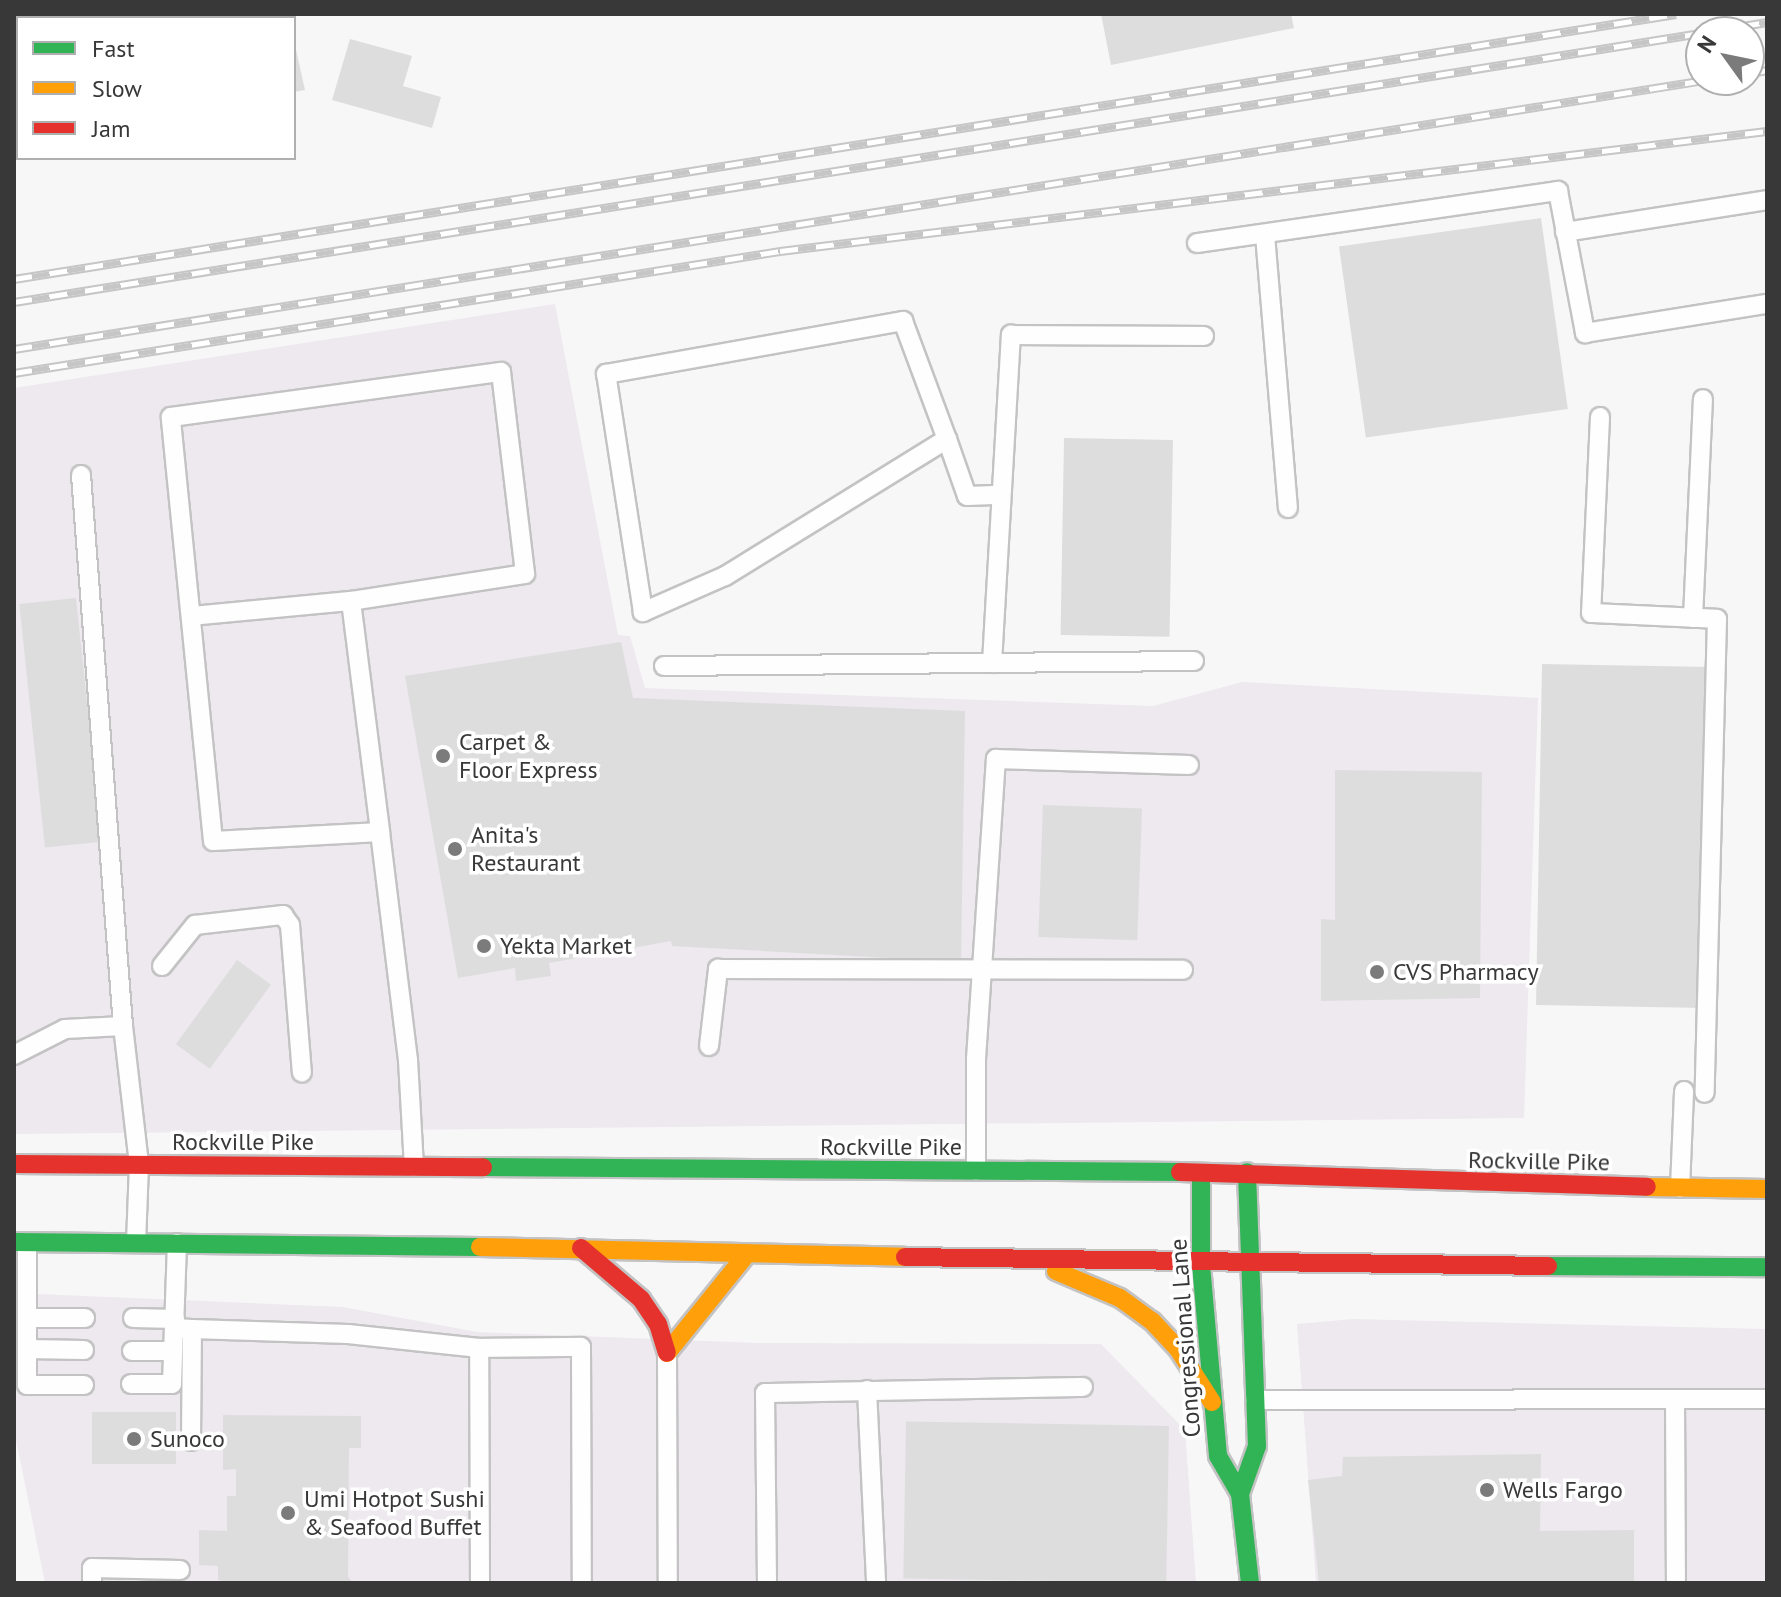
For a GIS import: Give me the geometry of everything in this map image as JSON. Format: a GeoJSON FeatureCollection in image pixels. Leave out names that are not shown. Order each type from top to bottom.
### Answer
{"type":"FeatureCollection","features":[{"type":"Feature","properties":{"kind":"main road","name":"Rockville Pike"},"geometry":{"type":"LineString","coordinates":[[14,1164],[1247,1172],[1767,1189]]}},
{"type":"Feature","properties":{"kind":"main road","name":"Congressional Lane"},"geometry":{"type":"LineString","coordinates":[[1240,1494],[1257,1446],[1247,1172]]}},
{"type":"Feature","properties":{"kind":"main road","name":"Congressional Lane"},"geometry":{"type":"LineString","coordinates":[[1201,1173],[1201,1265],[1218,1456],[1240,1494],[1250,1583]]}},
{"type":"Feature","properties":{"kind":"main road"},"geometry":{"type":"LineString","coordinates":[[21,1242],[581,1248],[746,1255],[1201,1265],[1767,1267]]}},
{"type":"Feature","properties":{"kind":"main road"},"geometry":{"type":"LineString","coordinates":[[581,1248],[641,1299],[658,1324],[667,1353]]}},
{"type":"Feature","properties":{"kind":"main road"},"geometry":{"type":"LineString","coordinates":[[667,1353],[746,1255]]}},
{"type":"Feature","properties":{"kind":"main road"},"geometry":{"type":"LineString","coordinates":[[1028,1260],[1120,1298],[1141,1313],[1178,1349],[1212,1402]]}},
{"type":"Feature","properties":{"kind":"lane"},"geometry":{"type":"LineString","coordinates":[[1197,243],[1558,191],[1585,333],[1767,304]]}},
{"type":"Feature","properties":{"kind":"lane"},"geometry":{"type":"LineString","coordinates":[[1565,232],[1767,200]]}},
{"type":"Feature","properties":{"kind":"lane"},"geometry":{"type":"LineString","coordinates":[[1265,235],[1288,508]]}},
{"type":"Feature","properties":{"kind":"lane"},"geometry":{"type":"LineString","coordinates":[[947,439],[725,576],[643,612],[606,374],[903,321],[947,439],[967,496],[1001,495]]}},
{"type":"Feature","properties":{"kind":"lane"},"geometry":{"type":"LineString","coordinates":[[992,663],[1011,335],[1204,336]]}},
{"type":"Feature","properties":{"kind":"lane"},"geometry":{"type":"LineString","coordinates":[[191,616],[351,601],[525,574],[501,372],[171,417],[213,841],[380,832]]}},
{"type":"Feature","properties":{"kind":"lane"},"geometry":{"type":"LineString","coordinates":[[1693,618],[1703,399]]}},
{"type":"Feature","properties":{"kind":"lane"},"geometry":{"type":"LineString","coordinates":[[1600,417],[1591,613],[1717,619],[1705,1093]]}},
{"type":"Feature","properties":{"kind":"lane"},"geometry":{"type":"LineString","coordinates":[[81,475],[123,1026],[139,1165],[136,1243]]}},
{"type":"Feature","properties":{"kind":"lane"},"geometry":{"type":"LineString","coordinates":[[351,601],[408,1060],[414,1167]]}},
{"type":"Feature","properties":{"kind":"lane"},"geometry":{"type":"LineString","coordinates":[[664,666],[1194,661]]}},
{"type":"Feature","properties":{"kind":"lane"},"geometry":{"type":"LineString","coordinates":[[976,1171],[976,1059],[996,759],[1189,765]]}},
{"type":"Feature","properties":{"kind":"lane"},"geometry":{"type":"LineString","coordinates":[[162,966],[195,925],[283,915],[290,925],[302,1073]]}},
{"type":"Feature","properties":{"kind":"lane"},"geometry":{"type":"LineString","coordinates":[[709,1046],[718,969],[984,973],[1183,970]]}},
{"type":"Feature","properties":{"kind":"lane"},"geometry":{"type":"LineString","coordinates":[[14,1055],[65,1029],[123,1026]]}},
{"type":"Feature","properties":{"kind":"lane"},"geometry":{"type":"LineString","coordinates":[[1680,1188],[1684,1091]]}},
{"type":"Feature","properties":{"kind":"lane"},"geometry":{"type":"LineString","coordinates":[[21,1242],[27,1318],[27,1385],[84,1385]]}},
{"type":"Feature","properties":{"kind":"lane"},"geometry":{"type":"LineString","coordinates":[[177,1243],[180,1325],[191,1441]]}},
{"type":"Feature","properties":{"kind":"lane"},"geometry":{"type":"LineString","coordinates":[[27,1318],[85,1318]]}},
{"type":"Feature","properties":{"kind":"lane"},"geometry":{"type":"LineString","coordinates":[[133,1318],[180,1325],[348,1334],[479,1348],[581,1347],[582,1583]]}},
{"type":"Feature","properties":{"kind":"lane"},"geometry":{"type":"LineString","coordinates":[[131,1384],[172,1384],[173,1351],[180,1325]]}},
{"type":"Feature","properties":{"kind":"lane"},"geometry":{"type":"LineString","coordinates":[[479,1348],[480,1583]]}},
{"type":"Feature","properties":{"kind":"lane"},"geometry":{"type":"LineString","coordinates":[[27,1349],[84,1350]]}},
{"type":"Feature","properties":{"kind":"lane"},"geometry":{"type":"LineString","coordinates":[[132,1351],[173,1351]]}},
{"type":"Feature","properties":{"kind":"lane"},"geometry":{"type":"LineString","coordinates":[[667,1353],[668,1583]]}},
{"type":"Feature","properties":{"kind":"lane"},"geometry":{"type":"LineString","coordinates":[[767,1583],[765,1393],[1083,1387]]}},
{"type":"Feature","properties":{"kind":"lane"},"geometry":{"type":"LineString","coordinates":[[867,1390],[876,1583]]}},
{"type":"Feature","properties":{"kind":"lane"},"geometry":{"type":"LineString","coordinates":[[1675,1399],[1676,1583]]}},
{"type":"Feature","properties":{"kind":"lane"},"geometry":{"type":"LineString","coordinates":[[1255,1400],[1767,1399]]}},
{"type":"Feature","properties":{"kind":"lane"},"geometry":{"type":"LineString","coordinates":[[92,1583],[92,1568],[180,1570]]}},
{"type":"Feature","properties":{"kind":"shaded area"},"geometry":{"type":"Polygon","coordinates":[[[555,304],[618,635],[630,636],[645,688],[1153,706],[1242,682],[1538,698],[1524,1118],[14,1134],[14,388],[555,304]]]}},
{"type":"Feature","properties":{"kind":"shaded area"},"geometry":{"type":"Polygon","coordinates":[[[14,1293],[343,1307],[477,1332],[757,1343],[1101,1344],[1185,1430],[1196,1583],[45,1583],[14,1430],[14,1293]]]}},
{"type":"Feature","properties":{"kind":"shaded area"},"geometry":{"type":"Polygon","coordinates":[[[1353,1319],[1767,1329],[1767,1583],[1316,1583],[1297,1324],[1353,1319]]]}},
{"type":"Feature","properties":{"kind":"building"},"geometry":{"type":"Polygon","coordinates":[[[1101,14],[1291,14],[1294,28],[1111,65],[1101,14]]]}},
{"type":"Feature","properties":{"kind":"building"},"geometry":{"type":"Polygon","coordinates":[[[350,39],[412,56],[403,86],[441,97],[432,128],[332,100],[350,39]]]}},
{"type":"Feature","properties":{"kind":"building"},"geometry":{"type":"Polygon","coordinates":[[[296,50],[305,90],[296,92],[296,50]]]}},
{"type":"Feature","properties":{"kind":"building"},"geometry":{"type":"Polygon","coordinates":[[[1541,218],[1568,409],[1366,438],[1339,246],[1541,218]]]}},
{"type":"Feature","properties":{"kind":"building"},"geometry":{"type":"Polygon","coordinates":[[[1064,438],[1173,440],[1170,637],[1061,635],[1064,438]]]}},
{"type":"Feature","properties":{"kind":"building"},"geometry":{"type":"Polygon","coordinates":[[[76,598],[102,842],[45,848],[19,604],[76,598]]]}},
{"type":"Feature","properties":{"kind":"building"},"geometry":{"type":"Polygon","coordinates":[[[621,642],[633,698],[965,711],[961,962],[672,946],[671,941],[549,963],[551,976],[516,981],[515,968],[458,978],[405,676],[621,642]]]}},
{"type":"Feature","properties":{"kind":"building"},"geometry":{"type":"Polygon","coordinates":[[[1542,664],[1711,667],[1705,1008],[1536,1005],[1542,664]]]}},
{"type":"Feature","properties":{"kind":"building","name":"CVS Pharmacy"},"geometry":{"type":"Polygon","coordinates":[[[1335,770],[1482,772],[1480,998],[1321,1001],[1321,919],[1335,920],[1335,770]]]}},
{"type":"Feature","properties":{"kind":"building"},"geometry":{"type":"Polygon","coordinates":[[[1043,805],[1142,808],[1137,940],[1038,937],[1043,805]]]}},
{"type":"Feature","properties":{"kind":"building"},"geometry":{"type":"Polygon","coordinates":[[[237,960],[271,985],[210,1069],[176,1044],[237,960]]]}},
{"type":"Feature","properties":{"kind":"building","name":"Sunoco"},"geometry":{"type":"Polygon","coordinates":[[[92,1412],[176,1412],[176,1464],[92,1464],[92,1412]]]}},
{"type":"Feature","properties":{"kind":"building","name":"Umi Hotpot Sushi & Seafood Buffet"},"geometry":{"type":"Polygon","coordinates":[[[223,1415],[361,1416],[361,1448],[349,1448],[348,1577],[353,1583],[236,1583],[218,1580],[218,1566],[199,1565],[199,1530],[227,1531],[227,1496],[236,1496],[236,1469],[223,1470],[223,1415]]]}},
{"type":"Feature","properties":{"kind":"building"},"geometry":{"type":"Polygon","coordinates":[[[906,1421],[1169,1426],[1166,1583],[903,1578],[906,1421]]]}},
{"type":"Feature","properties":{"kind":"building"},"geometry":{"type":"Polygon","coordinates":[[[1541,1454],[1540,1531],[1634,1530],[1634,1583],[1319,1583],[1308,1480],[1342,1476],[1343,1457],[1541,1454]]]}},
{"type":"Feature","properties":{"kind":"railway"},"geometry":{"type":"LineString","coordinates":[[14,279],[1676,14]]}},
{"type":"Feature","properties":{"kind":"railway"},"geometry":{"type":"LineString","coordinates":[[14,302],[1685,36]]}},
{"type":"Feature","properties":{"kind":"railway"},"geometry":{"type":"LineString","coordinates":[[14,349],[1685,83]]}},
{"type":"Feature","properties":{"kind":"railway"},"geometry":{"type":"LineString","coordinates":[[14,373],[780,251],[1767,131]]}},
{"type":"Feature","properties":{"kind":"traffic: fast"},"geometry":{"type":"LineString","coordinates":[[483,1167],[1180,1172]]}},
{"type":"Feature","properties":{"kind":"traffic: fast"},"geometry":{"type":"LineString","coordinates":[[1240,1494],[1257,1446],[1247,1172]]}},
{"type":"Feature","properties":{"kind":"traffic: fast"},"geometry":{"type":"LineString","coordinates":[[1201,1173],[1201,1265],[1218,1456],[1240,1494],[1250,1583]]}},
{"type":"Feature","properties":{"kind":"traffic: fast"},"geometry":{"type":"LineString","coordinates":[[14,1242],[480,1247]]}},
{"type":"Feature","properties":{"kind":"traffic: fast"},"geometry":{"type":"LineString","coordinates":[[1548,1266],[1767,1267]]}},
{"type":"Feature","properties":{"kind":"traffic: slow"},"geometry":{"type":"LineString","coordinates":[[1647,1187],[1767,1189]]}},
{"type":"Feature","properties":{"kind":"traffic: slow"},"geometry":{"type":"LineString","coordinates":[[480,1247],[905,1257]]}},
{"type":"Feature","properties":{"kind":"traffic: slow"},"geometry":{"type":"LineString","coordinates":[[667,1353],[746,1255]]}},
{"type":"Feature","properties":{"kind":"traffic: slow"},"geometry":{"type":"LineString","coordinates":[[1056,1271],[1120,1298],[1152,1321],[1178,1349],[1212,1402]]}},
{"type":"Feature","properties":{"kind":"traffic: jam"},"geometry":{"type":"LineString","coordinates":[[14,1164],[483,1167]]}},
{"type":"Feature","properties":{"kind":"traffic: jam"},"geometry":{"type":"LineString","coordinates":[[1180,1172],[1647,1187]]}},
{"type":"Feature","properties":{"kind":"traffic: jam"},"geometry":{"type":"LineString","coordinates":[[581,1248],[641,1299],[658,1324],[667,1353]]}},
{"type":"Feature","properties":{"kind":"traffic: jam"},"geometry":{"type":"LineString","coordinates":[[905,1257],[1548,1266]]}},
{"type":"Feature","properties":{"kind":"place","name":"Carpet & Floor Express"},"geometry":{"type":"Point","coordinates":[443,756]}},
{"type":"Feature","properties":{"kind":"place","name":"Anita's Restaurant"},"geometry":{"type":"Point","coordinates":[455,849]}},
{"type":"Feature","properties":{"kind":"place","name":"Yekta Market"},"geometry":{"type":"Point","coordinates":[484,946]}},
{"type":"Feature","properties":{"kind":"place","name":"CVS Pharmacy"},"geometry":{"type":"Point","coordinates":[1377,972]}},
{"type":"Feature","properties":{"kind":"place","name":"Sunoco"},"geometry":{"type":"Point","coordinates":[134,1439]}},
{"type":"Feature","properties":{"kind":"place","name":"Wells Fargo"},"geometry":{"type":"Point","coordinates":[1487,1490]}},
{"type":"Feature","properties":{"kind":"place","name":"Umi Hotpot Sushi & Seafood Buffet"},"geometry":{"type":"Point","coordinates":[288,1513]}}]}
